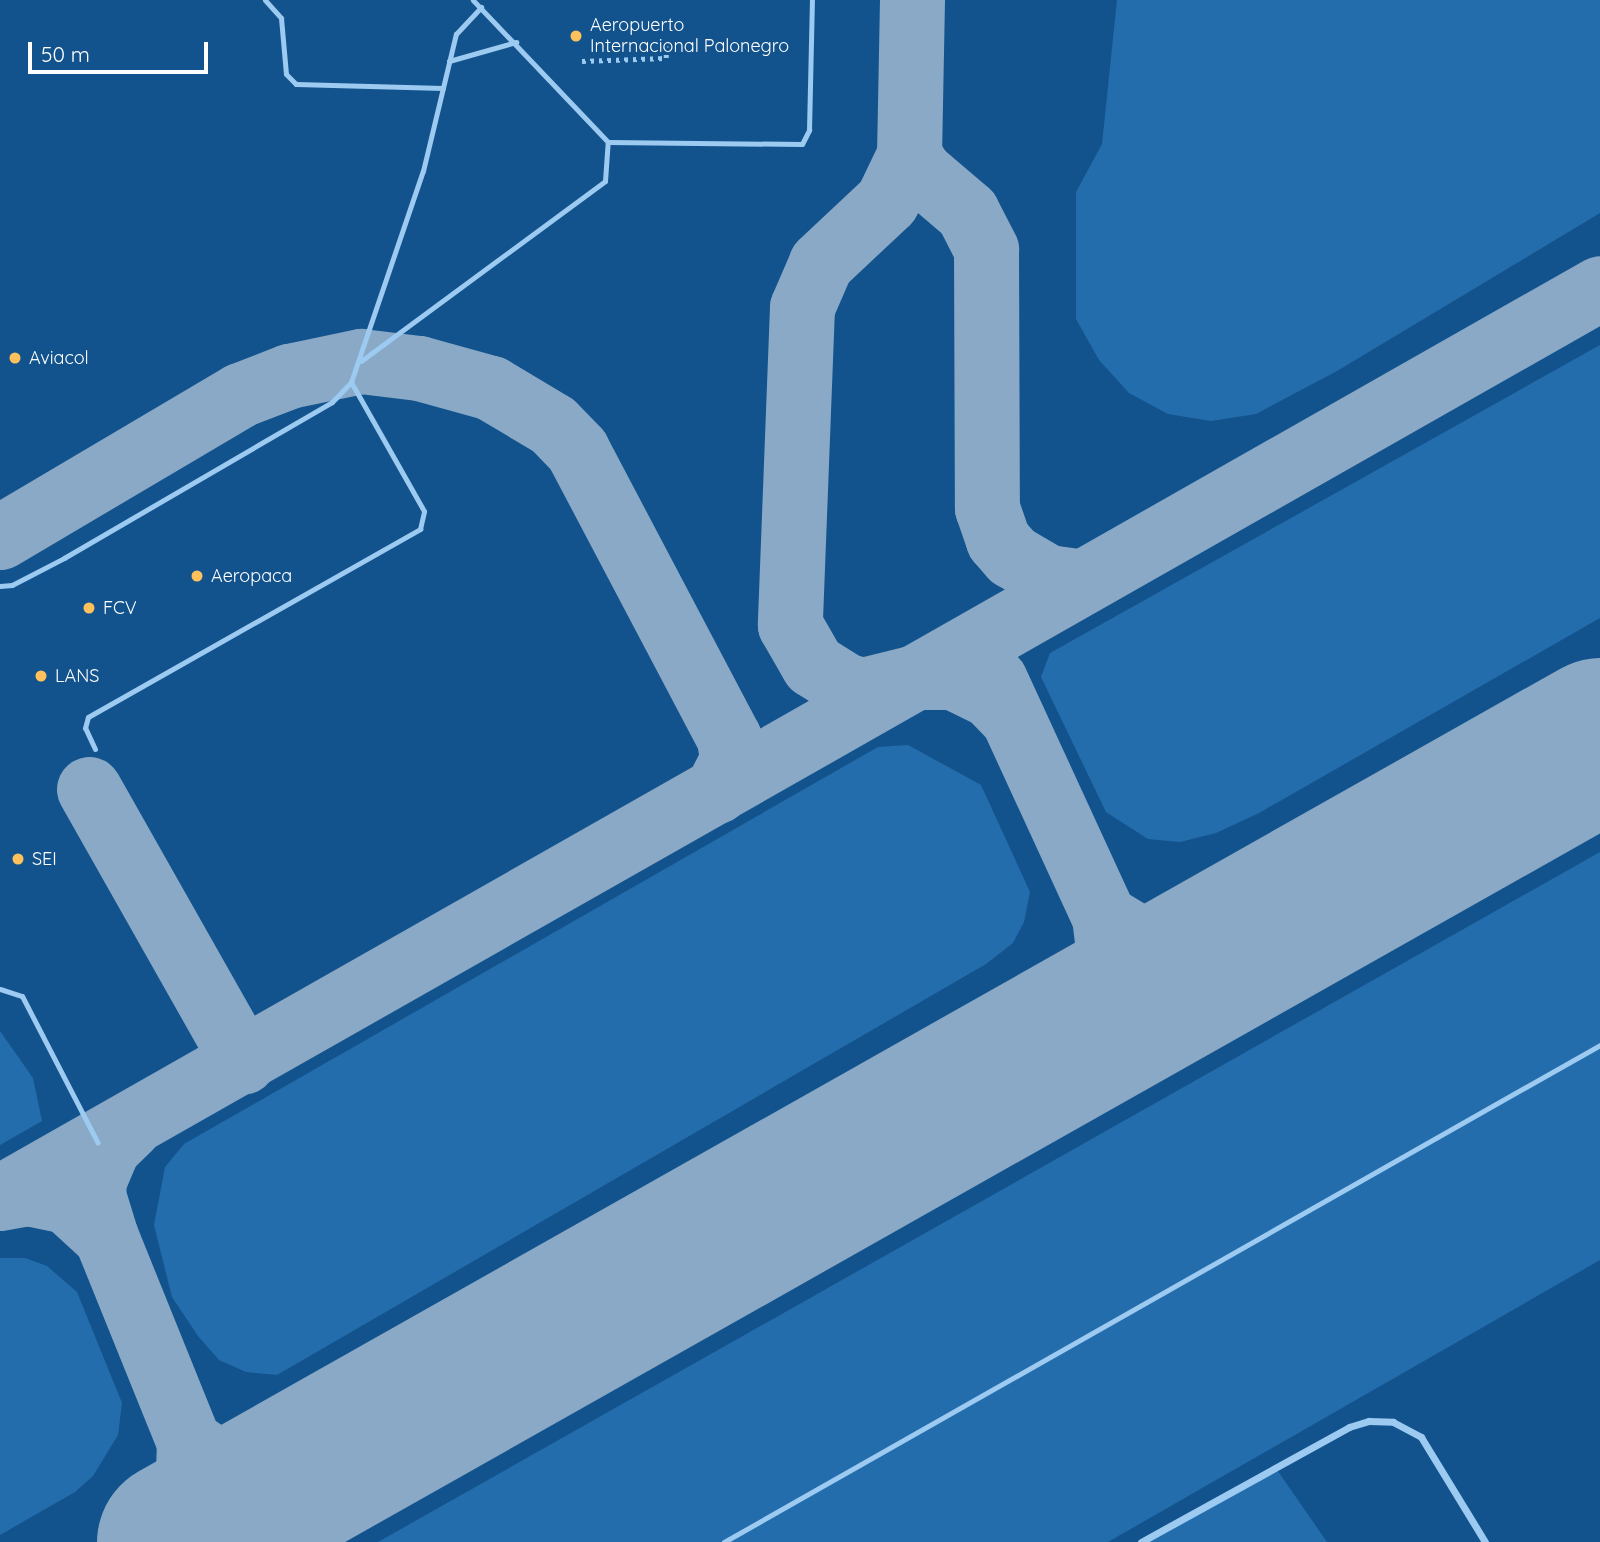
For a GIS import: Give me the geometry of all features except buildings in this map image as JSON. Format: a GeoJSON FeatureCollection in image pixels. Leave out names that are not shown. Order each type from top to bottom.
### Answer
{"type":"FeatureCollection","features":[{"type":"Feature","properties":{"kind":"street"},"geometry":{"type":"LineString","coordinates":[[1141,1542],[1317,1444],[1369,1421],[1392,1422],[1421,1437],[1485,1542]]}},
{"type":"Feature","properties":{"kind":"lane"},"geometry":{"type":"LineString","coordinates":[[265,0],[281,18],[286,74],[296,84],[443,88]]}},
{"type":"Feature","properties":{"kind":"lane"},"geometry":{"type":"LineString","coordinates":[[473,0],[516,42],[608,142],[802,144],[809,130],[812,0]]}},
{"type":"Feature","properties":{"kind":"lane"},"geometry":{"type":"LineString","coordinates":[[0,586],[12,585],[64,558],[332,402],[351,382],[361,361],[423,171],[456,34],[481,7]]}},
{"type":"Feature","properties":{"kind":"lane"},"geometry":{"type":"LineString","coordinates":[[449,61],[516,42]]}},
{"type":"Feature","properties":{"kind":"lane"},"geometry":{"type":"LineString","coordinates":[[361,361],[599,189],[605,181],[608,142]]}},
{"type":"Feature","properties":{"kind":"lane"},"geometry":{"type":"LineString","coordinates":[[95,749],[85,728],[88,717],[419,529],[424,511],[351,382]]}},
{"type":"Feature","properties":{"kind":"lane"},"geometry":{"type":"LineString","coordinates":[[0,989],[22,996],[98,1143]]}},
{"type":"Feature","properties":{"kind":"lane"},"geometry":{"type":"LineString","coordinates":[[724,1542],[1600,1045]]}},
{"type":"Feature","properties":{"kind":"path"},"geometry":{"type":"LineString","coordinates":[[582,61],[666,58],[666,44]]}},
{"type":"Feature","properties":{"kind":"shaded area"},"geometry":{"type":"Polygon","coordinates":[[[1117,0],[1600,0],[1600,213],[1337,371],[1256,414],[1211,421],[1168,414],[1129,393],[1099,360],[1076,319],[1076,192],[1102,144],[1117,0]]]}},
{"type":"Feature","properties":{"kind":"shaded area"},"geometry":{"type":"Polygon","coordinates":[[[1600,345],[1600,618],[1259,813],[1216,833],[1180,842],[1148,839],[1106,812],[1041,677],[1050,653],[1600,345]]]}},
{"type":"Feature","properties":{"kind":"shaded area"},"geometry":{"type":"Polygon","coordinates":[[[908,745],[981,785],[1030,892],[1024,922],[1013,943],[986,964],[277,1375],[246,1372],[219,1360],[198,1336],[172,1297],[154,1225],[165,1167],[184,1144],[878,747],[908,745]]]}},
{"type":"Feature","properties":{"kind":"shaded area"},"geometry":{"type":"Polygon","coordinates":[[[1600,852],[1600,1260],[1108,1542],[378,1542],[1600,852]]]}},
{"type":"Feature","properties":{"kind":"shaded area"},"geometry":{"type":"Polygon","coordinates":[[[0,1031],[33,1078],[42,1121],[0,1145],[0,1031]]]}},
{"type":"Feature","properties":{"kind":"shaded area"},"geometry":{"type":"Polygon","coordinates":[[[0,1258],[25,1258],[47,1266],[77,1292],[122,1403],[118,1435],[93,1476],[75,1492],[0,1535],[0,1258]]]}},
{"type":"Feature","properties":{"kind":"shaded area"},"geometry":{"type":"Polygon","coordinates":[[[1275,1467],[1327,1542],[1141,1542],[1275,1467]]]}},
{"type":"Feature","properties":{"kind":"taxiway"},"geometry":{"type":"LineString","coordinates":[[912,0],[909,155],[920,172],[967,212],[986,249],[987,508],[998,540],[1012,556],[1048,577],[1082,582]]}},
{"type":"Feature","properties":{"kind":"taxiway"},"geometry":{"type":"LineString","coordinates":[[909,155],[887,201],[821,263],[802,307],[790,625],[813,665],[847,686],[863,690],[915,677],[953,677],[990,695],[1012,718]]}},
{"type":"Feature","properties":{"kind":"taxiway"},"geometry":{"type":"LineString","coordinates":[[0,1197],[1600,288]]}},
{"type":"Feature","properties":{"kind":"taxiway"},"geometry":{"type":"LineString","coordinates":[[0,537],[240,395],[289,376],[361,361],[419,368],[491,388],[553,425],[577,450],[729,738],[732,760],[716,791]]}},
{"type":"Feature","properties":{"kind":"taxiway"},"geometry":{"type":"LineString","coordinates":[[995,680],[1104,917]]}},
{"type":"Feature","properties":{"kind":"taxiway"},"geometry":{"type":"LineString","coordinates":[[89,789],[243,1061]]}},
{"type":"Feature","properties":{"kind":"taxiway"},"geometry":{"type":"LineString","coordinates":[[1062,1044],[1081,1020],[1097,987],[1108,949],[1104,917],[1146,942],[1182,946],[1208,945],[1280,919]]}},
{"type":"Feature","properties":{"kind":"taxiway"},"geometry":{"type":"LineString","coordinates":[[0,1198],[27,1193],[67,1201],[106,1237],[93,1195],[94,1180],[108,1147],[130,1126]]}},
{"type":"Feature","properties":{"kind":"taxiway"},"geometry":{"type":"LineString","coordinates":[[106,1237],[189,1442]]}},
{"type":"Feature","properties":{"kind":"taxiway"},"geometry":{"type":"LineString","coordinates":[[163,1542],[180,1519],[187,1495],[189,1442],[216,1460],[259,1477],[301,1475]]}},
{"type":"Feature","properties":{"kind":"runway"},"geometry":{"type":"LineString","coordinates":[[178,1542],[1600,739]]}},
{"type":"Feature","properties":{"kind":"place","name":"Aeropuerto Internacional Palonegro"},"geometry":{"type":"Point","coordinates":[576,36]}},
{"type":"Feature","properties":{"kind":"place","name":"Aviacol"},"geometry":{"type":"Point","coordinates":[15,358]}},
{"type":"Feature","properties":{"kind":"place","name":"Aeropaca"},"geometry":{"type":"Point","coordinates":[197,576]}},
{"type":"Feature","properties":{"kind":"place","name":"FCV"},"geometry":{"type":"Point","coordinates":[89,608]}},
{"type":"Feature","properties":{"kind":"place","name":"LANS"},"geometry":{"type":"Point","coordinates":[41,676]}},
{"type":"Feature","properties":{"kind":"place","name":"SEI"},"geometry":{"type":"Point","coordinates":[18,859]}}]}
